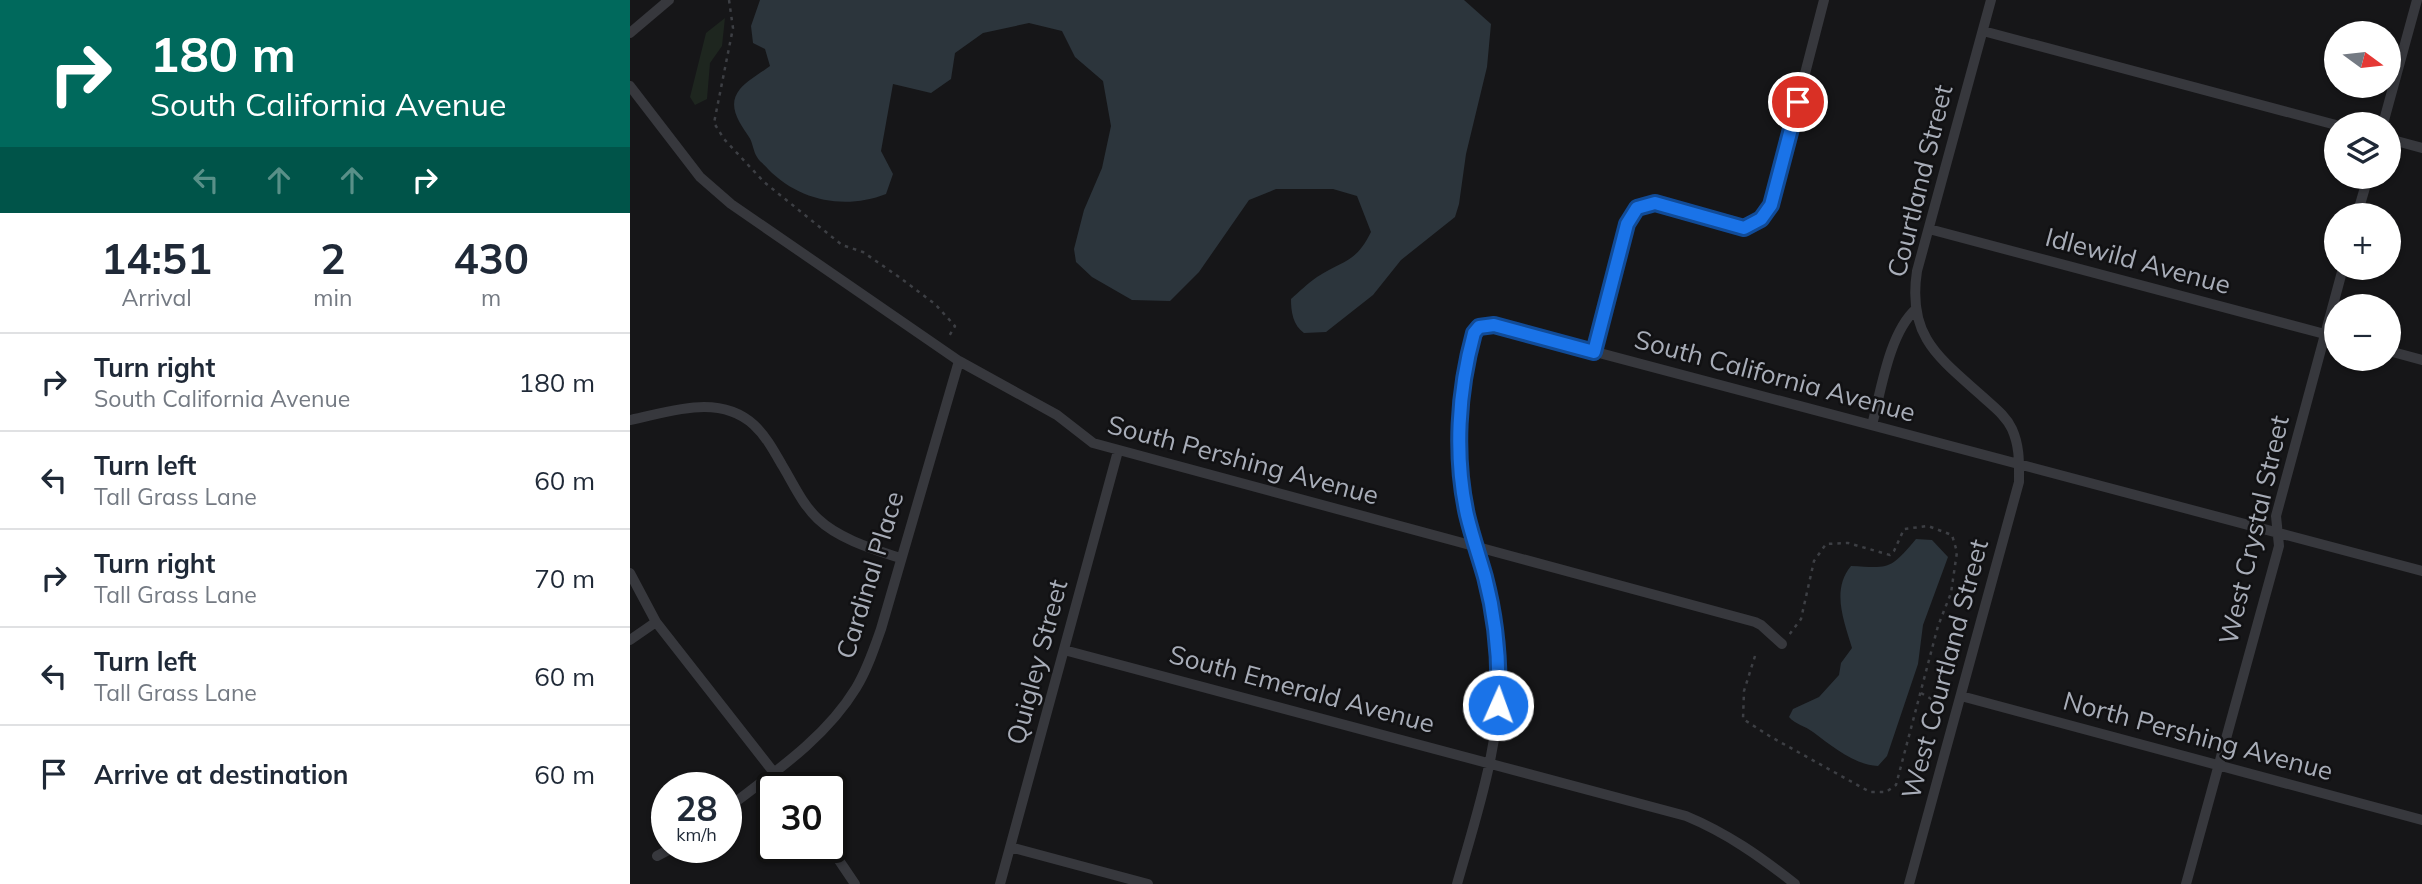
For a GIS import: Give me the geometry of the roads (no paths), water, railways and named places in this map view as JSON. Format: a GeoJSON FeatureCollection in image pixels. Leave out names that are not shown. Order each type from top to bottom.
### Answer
{"type":"FeatureCollection","features":[{"type":"Feature","properties":{"kind":"street"},"geometry":{"type":"LineString","coordinates":[[630,33],[669,0]]}},
{"type":"Feature","properties":{"kind":"street"},"geometry":{"type":"LineString","coordinates":[[1594,352],[1627,224],[1637,208],[1655,203],[1744,228],[1761,219],[1771,205],[1824,0]]}},
{"type":"Feature","properties":{"kind":"street","name":"Courtland Street"},"geometry":{"type":"LineString","coordinates":[[1991,0],[1914,292],[1916,309],[1926,339],[1944,362],[2004,416],[2019,448],[2020,464]]}},
{"type":"Feature","properties":{"kind":"street"},"geometry":{"type":"LineString","coordinates":[[2386,112],[2417,0]]}},
{"type":"Feature","properties":{"kind":"street"},"geometry":{"type":"LineString","coordinates":[[1983,32],[2324,122]]}},
{"type":"Feature","properties":{"kind":"street","name":"South Pershing Avenue"},"geometry":{"type":"LineString","coordinates":[[630,86],[700,177],[731,204],[959,361],[1057,415],[1093,443],[1755,622],[1782,644]]}},
{"type":"Feature","properties":{"kind":"street"},"geometry":{"type":"LineString","coordinates":[[2401,142],[2422,148]]}},
{"type":"Feature","properties":{"kind":"street","name":"Idlewild Avenue"},"geometry":{"type":"LineString","coordinates":[[1929,229],[2324,334]]}},
{"type":"Feature","properties":{"kind":"street"},"geometry":{"type":"LineString","coordinates":[[1872,425],[1892,349],[1906,318],[1916,309]]}},
{"type":"Feature","properties":{"kind":"street","name":"South California Avenue"},"geometry":{"type":"LineString","coordinates":[[1476,547],[1467,513],[1459,438],[1462,393],[1474,333],[1479,327],[1494,325],[2422,570]]}},
{"type":"Feature","properties":{"kind":"street","name":"West Crystal Street"},"geometry":{"type":"LineString","coordinates":[[2186,884],[2279,545],[2276,516],[2324,338]]}},
{"type":"Feature","properties":{"kind":"street"},"geometry":{"type":"LineString","coordinates":[[2401,354],[2422,360]]}},
{"type":"Feature","properties":{"kind":"street","name":"Cardinal Place"},"geometry":{"type":"LineString","coordinates":[[774,772],[821,732],[856,689],[870,662],[959,361]]}},
{"type":"Feature","properties":{"kind":"street"},"geometry":{"type":"LineString","coordinates":[[630,420],[698,406],[732,412],[745,418],[766,439],[804,502],[826,526],[900,558]]}},
{"type":"Feature","properties":{"kind":"street","name":"Quigley Street"},"geometry":{"type":"LineString","coordinates":[[1000,884],[1118,451]]}},
{"type":"Feature","properties":{"kind":"street","name":"West Courtland Street"},"geometry":{"type":"LineString","coordinates":[[1909,884],[2018,482],[2020,464]]}},
{"type":"Feature","properties":{"kind":"street"},"geometry":{"type":"LineString","coordinates":[[1457,884],[1490,763],[1497,723],[1500,667],[1492,610],[1476,547]]}},
{"type":"Feature","properties":{"kind":"street"},"geometry":{"type":"LineString","coordinates":[[630,573],[656,622],[774,772]]}},
{"type":"Feature","properties":{"kind":"street"},"geometry":{"type":"LineString","coordinates":[[630,640],[656,622]]}},
{"type":"Feature","properties":{"kind":"street","name":"South Emerald Avenue"},"geometry":{"type":"LineString","coordinates":[[1064,650],[1697,821],[1742,845],[1795,884]]}},
{"type":"Feature","properties":{"kind":"street","name":"North Pershing Avenue"},"geometry":{"type":"LineString","coordinates":[[1961,696],[2422,820]]}},
{"type":"Feature","properties":{"kind":"street","name":"Cardinal Place"},"geometry":{"type":"LineString","coordinates":[[742,797],[756,786]]}},
{"type":"Feature","properties":{"kind":"street"},"geometry":{"type":"LineString","coordinates":[[1010,847],[1148,884]]}},
{"type":"Feature","properties":{"kind":"street"},"geometry":{"type":"LineString","coordinates":[[841,863],[855,884]]}}]}
